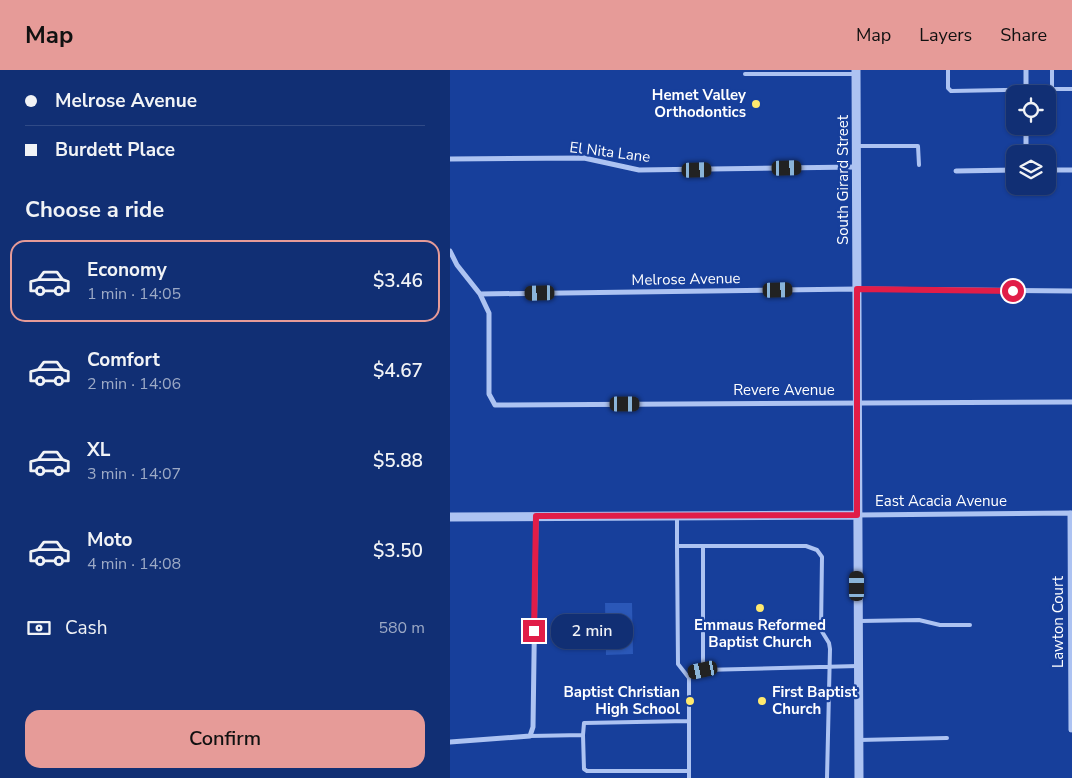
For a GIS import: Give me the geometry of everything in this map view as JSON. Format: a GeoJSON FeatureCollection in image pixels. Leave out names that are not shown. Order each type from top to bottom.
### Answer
{"type":"FeatureCollection","features":[{"type":"Feature","properties":{"kind":"street"},"geometry":{"type":"LineString","coordinates":[[1026,70],[1026,85]]}},
{"type":"Feature","properties":{"kind":"street","name":"South Girard Street"},"geometry":{"type":"LineString","coordinates":[[856,72],[859,778]]}},
{"type":"Feature","properties":{"kind":"street","name":"El Nita Lane"},"geometry":{"type":"LineString","coordinates":[[450,160],[584,158],[640,170],[856,167]]}},
{"type":"Feature","properties":{"kind":"street"},"geometry":{"type":"LineString","coordinates":[[956,171],[1006,170]]}},
{"type":"Feature","properties":{"kind":"street"},"geometry":{"type":"LineString","coordinates":[[1056,170],[1072,170]]}},
{"type":"Feature","properties":{"kind":"street"},"geometry":{"type":"LineString","coordinates":[[450,251],[457,265],[480,294]]}},
{"type":"Feature","properties":{"kind":"street","name":"Melrose Avenue"},"geometry":{"type":"LineString","coordinates":[[480,294],[857,289],[1072,291]]}},
{"type":"Feature","properties":{"kind":"street","name":"Revere Avenue"},"geometry":{"type":"LineString","coordinates":[[480,294],[489,313],[489,394],[495,405],[1072,402]]}},
{"type":"Feature","properties":{"kind":"street","name":"East Acacia Avenue"},"geometry":{"type":"LineString","coordinates":[[450,517],[1071,513]]}},
{"type":"Feature","properties":{"kind":"street","name":"Lawton Court"},"geometry":{"type":"LineString","coordinates":[[1071,513],[1071,730]]}},
{"type":"Feature","properties":{"kind":"street"},"geometry":{"type":"LineString","coordinates":[[450,742],[530,736],[533,727],[536,516]]}},
{"type":"Feature","properties":{"kind":"lane"},"geometry":{"type":"LineString","coordinates":[[948,70],[948,88],[951,91],[1006,92]]}},
{"type":"Feature","properties":{"kind":"lane"},"geometry":{"type":"LineString","coordinates":[[1052,70],[1052,85]]}},
{"type":"Feature","properties":{"kind":"lane"},"geometry":{"type":"LineString","coordinates":[[745,74],[856,72]]}},
{"type":"Feature","properties":{"kind":"lane"},"geometry":{"type":"LineString","coordinates":[[1056,89],[1072,89]]}},
{"type":"Feature","properties":{"kind":"lane"},"geometry":{"type":"LineString","coordinates":[[856,146],[918,146],[918,165]]}},
{"type":"Feature","properties":{"kind":"lane"},"geometry":{"type":"LineString","coordinates":[[677,516],[678,664],[688,678]]}},
{"type":"Feature","properties":{"kind":"lane"},"geometry":{"type":"LineString","coordinates":[[677,546],[806,546],[817,550],[822,557],[821,630],[829,643],[827,778]]}},
{"type":"Feature","properties":{"kind":"lane"},"geometry":{"type":"LineString","coordinates":[[703,546],[703,670]]}},
{"type":"Feature","properties":{"kind":"lane"},"geometry":{"type":"LineString","coordinates":[[858,621],[919,620],[940,625],[970,625]]}},
{"type":"Feature","properties":{"kind":"lane"},"geometry":{"type":"LineString","coordinates":[[689,778],[688,678],[692,672],[703,670],[858,666]]}},
{"type":"Feature","properties":{"kind":"lane"},"geometry":{"type":"LineString","coordinates":[[688,720],[584,724],[583,735],[584,769],[587,772],[688,772]]}},
{"type":"Feature","properties":{"kind":"lane"},"geometry":{"type":"LineString","coordinates":[[530,736],[583,735]]}},
{"type":"Feature","properties":{"kind":"lane"},"geometry":{"type":"LineString","coordinates":[[858,740],[947,738]]}},
{"type":"Feature","properties":{"kind":"shaded area"},"geometry":{"type":"Polygon","coordinates":[[[605,603],[632,603],[633,654],[606,655],[605,603]]]}},
{"type":"Feature","properties":{"kind":"place","name":"Hemet Valley Orthodontics"},"geometry":{"type":"Point","coordinates":[756,104]}},
{"type":"Feature","properties":{"kind":"place","name":"Emmaus Reformed Baptist Church"},"geometry":{"type":"Point","coordinates":[760,608]}},
{"type":"Feature","properties":{"kind":"place","name":"Baptist Christian High School"},"geometry":{"type":"Point","coordinates":[690,701]}},
{"type":"Feature","properties":{"kind":"place","name":"First Baptist Church"},"geometry":{"type":"Point","coordinates":[762,701]}},
{"type":"Feature","properties":{"kind":"route"},"geometry":{"type":"LineString","coordinates":[[534,631],[536,516],[857,515],[857,289],[1013,291]]}}]}
